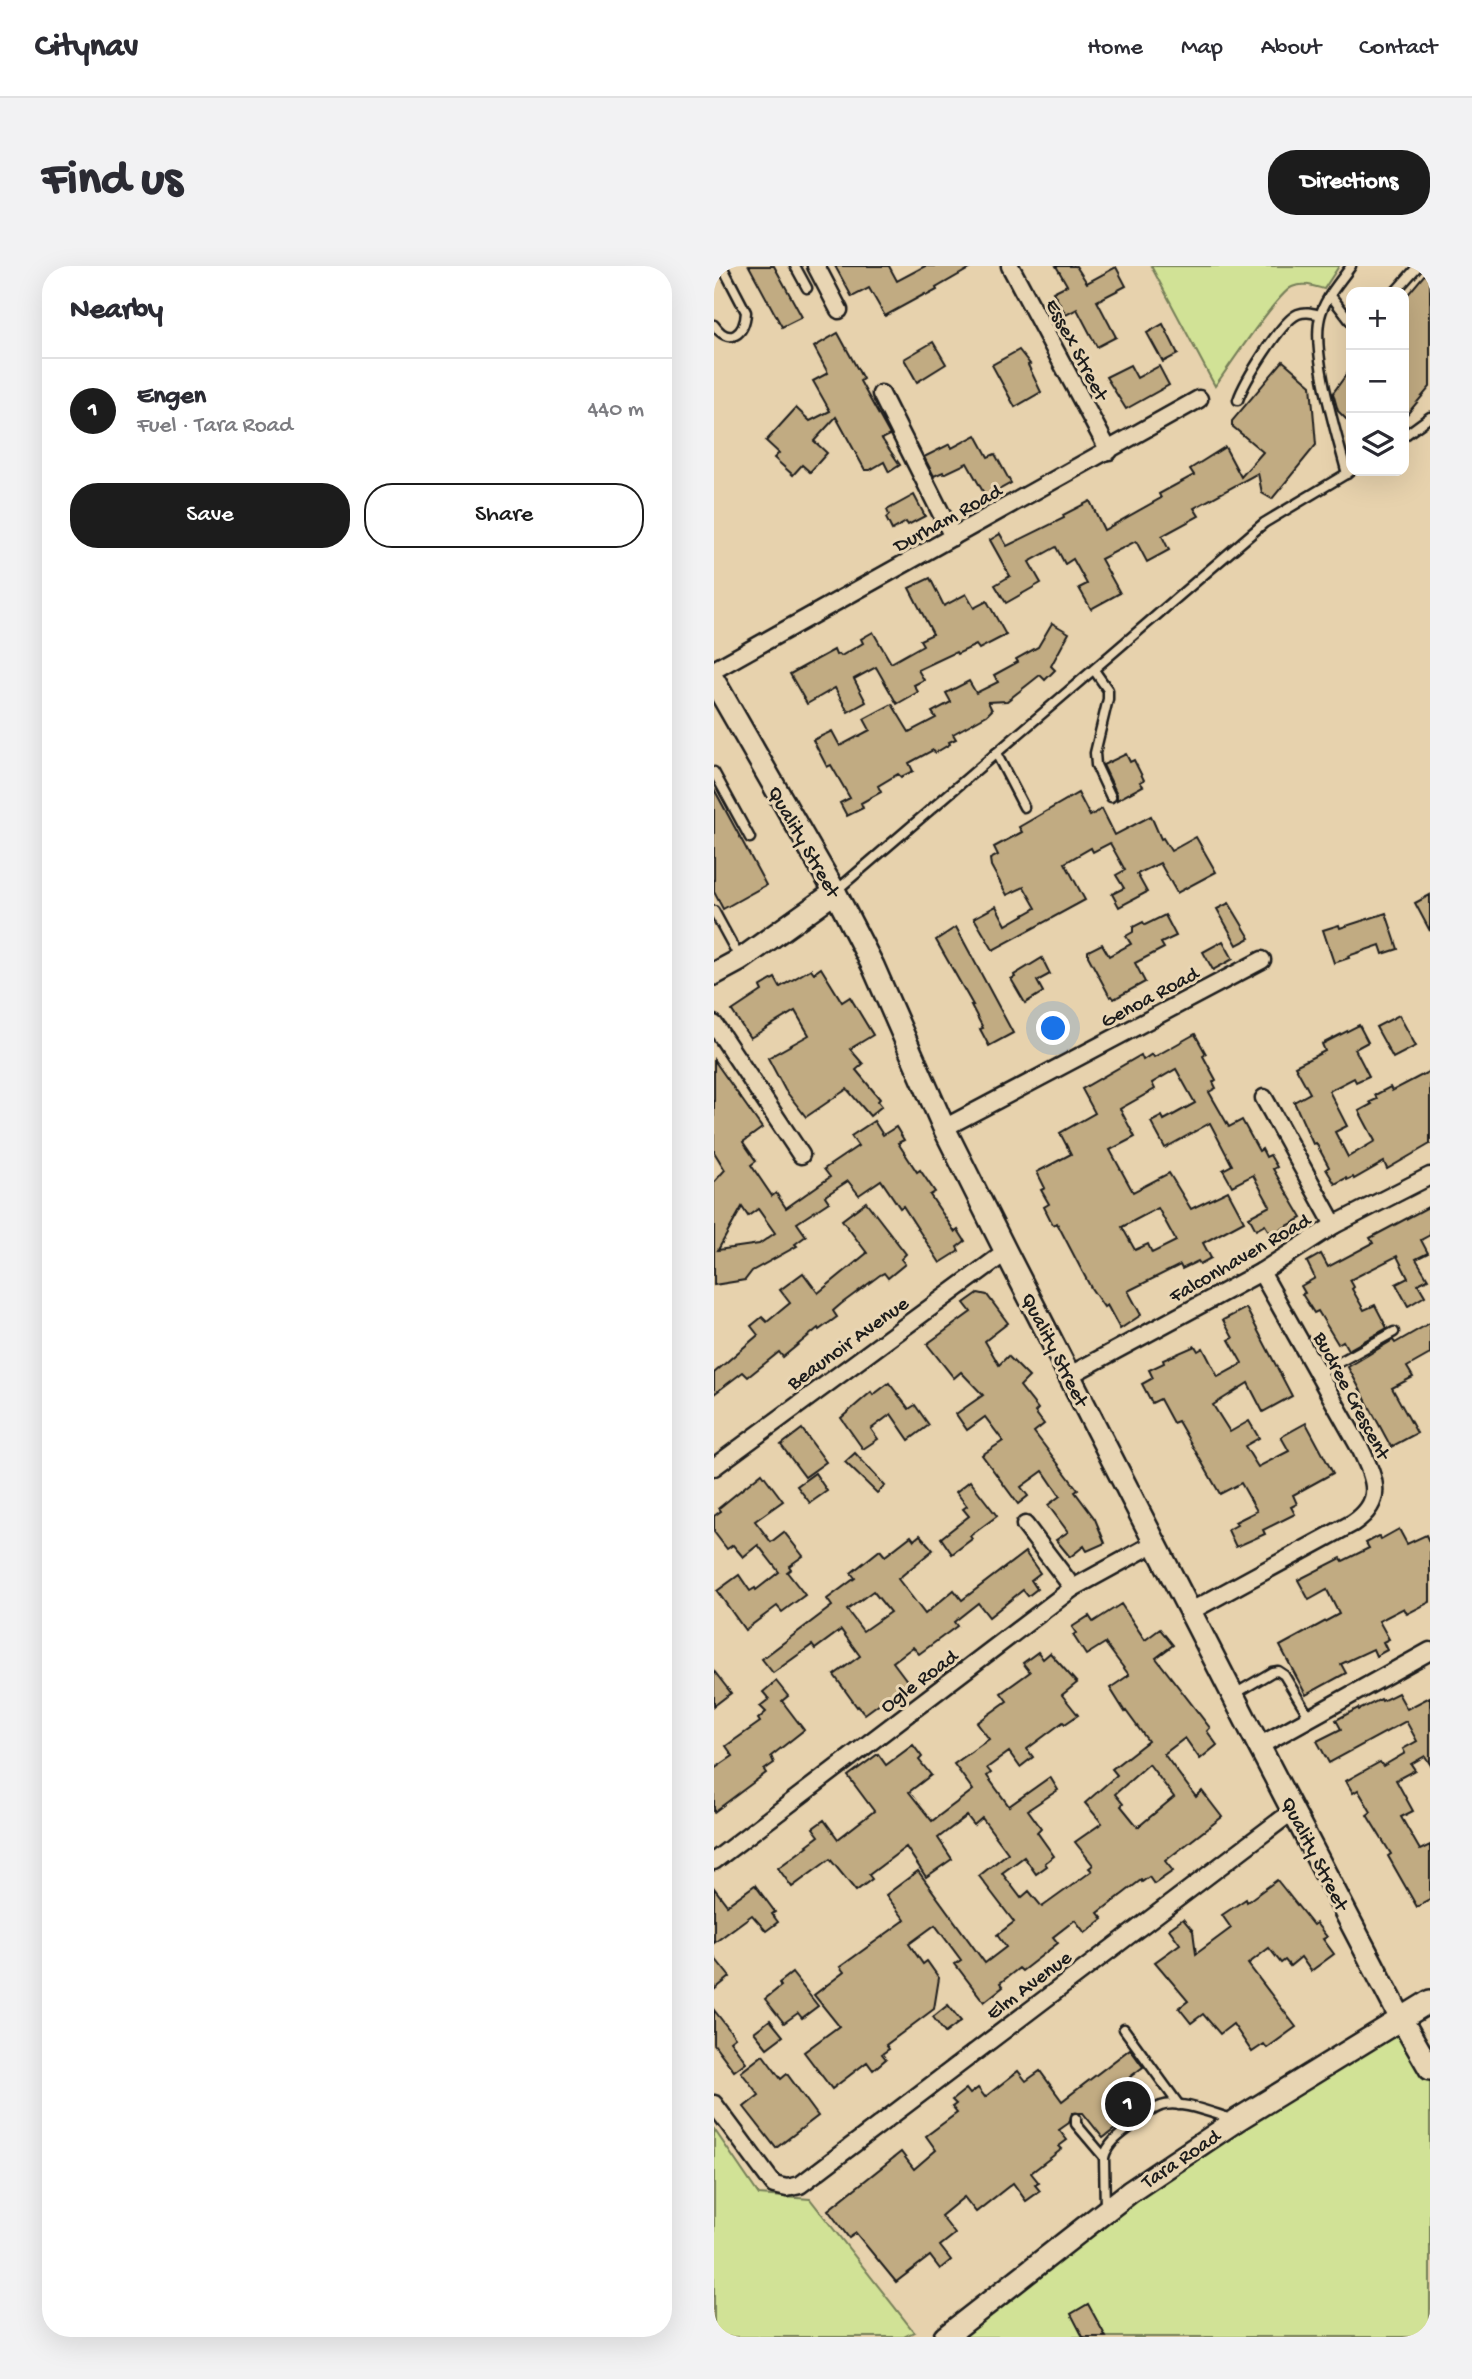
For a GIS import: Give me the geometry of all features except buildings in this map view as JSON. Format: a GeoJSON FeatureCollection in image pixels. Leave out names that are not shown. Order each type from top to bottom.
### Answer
{"type":"FeatureCollection","features":[{"type":"Feature","properties":{"kind":"street"},"geometry":{"type":"LineString","coordinates":[[815,266],[839,310]]}},
{"type":"Feature","properties":{"kind":"street","name":"Essex Street"},"geometry":{"type":"LineString","coordinates":[[1010,266],[1109,451]]}},
{"type":"Feature","properties":{"kind":"street"},"geometry":{"type":"LineString","coordinates":[[881,394],[953,537]]}},
{"type":"Feature","properties":{"kind":"street","name":"Durham Road"},"geometry":{"type":"LineString","coordinates":[[714,670],[1199,399]]}},
{"type":"Feature","properties":{"kind":"street","name":"Quality Street"},"geometry":{"type":"LineString","coordinates":[[714,681],[835,892],[873,966],[944,1128],[1006,1252],[1259,1746],[1430,2069]]}},
{"type":"Feature","properties":{"kind":"street"},"geometry":{"type":"LineString","coordinates":[[714,974],[740,960],[835,892]]}},
{"type":"Feature","properties":{"kind":"street","name":"Genoa Road"},"geometry":{"type":"LineString","coordinates":[[944,1128],[1262,960]]}},
{"type":"Feature","properties":{"kind":"street"},"geometry":{"type":"LineString","coordinates":[[714,1024],[801,1155]]}},
{"type":"Feature","properties":{"kind":"street"},"geometry":{"type":"LineString","coordinates":[[1264,1098],[1334,1225]]}},
{"type":"Feature","properties":{"kind":"street","name":"Falconhaven Road"},"geometry":{"type":"LineString","coordinates":[[1070,1375],[1261,1272],[1334,1225],[1430,1176]]}},
{"type":"Feature","properties":{"kind":"street","name":"Beaunoir Avenue"},"geometry":{"type":"LineString","coordinates":[[714,1467],[1006,1252]]}},
{"type":"Feature","properties":{"kind":"street","name":"Budree Crescent"},"geometry":{"type":"LineString","coordinates":[[1191,1611],[1353,1523],[1365,1515],[1375,1494],[1372,1472],[1261,1272]]}},
{"type":"Feature","properties":{"kind":"street"},"geometry":{"type":"LineString","coordinates":[[1025,1525],[1073,1588]]}},
{"type":"Feature","properties":{"kind":"street","name":"Ogle Road"},"geometry":{"type":"LineString","coordinates":[[714,1861],[1073,1588],[1155,1543]]}},
{"type":"Feature","properties":{"kind":"street"},"geometry":{"type":"LineString","coordinates":[[1259,1746],[1430,1651]]}},
{"type":"Feature","properties":{"kind":"street","name":"Elm Avenue"},"geometry":{"type":"LineString","coordinates":[[714,2104],[774,2185],[787,2188],[800,2185],[1294,1810]]}},
{"type":"Feature","properties":{"kind":"street","name":"Tara Road"},"geometry":{"type":"LineString","coordinates":[[945,2337],[1130,2192],[1237,2120],[1430,2001]]}},
{"type":"Feature","properties":{"kind":"lane"},"geometry":{"type":"LineString","coordinates":[[714,325],[720,334],[728,337],[740,331],[746,320],[746,312],[722,266]]}},
{"type":"Feature","properties":{"kind":"lane"},"geometry":{"type":"LineString","coordinates":[[807,288],[796,269],[815,266]]}},
{"type":"Feature","properties":{"kind":"lane"},"geometry":{"type":"LineString","coordinates":[[1346,461],[1320,361],[1317,331],[1320,315],[1351,266]]}},
{"type":"Feature","properties":{"kind":"lane"},"geometry":{"type":"LineString","coordinates":[[1399,287],[1418,266]]}},
{"type":"Feature","properties":{"kind":"lane"},"geometry":{"type":"LineString","coordinates":[[1331,296],[1346,316]]}},
{"type":"Feature","properties":{"kind":"lane"},"geometry":{"type":"LineString","coordinates":[[1238,400],[1249,377],[1292,318],[1307,312],[1320,315]]}},
{"type":"Feature","properties":{"kind":"lane"},"geometry":{"type":"LineString","coordinates":[[1409,432],[1430,417]]}},
{"type":"Feature","properties":{"kind":"lane"},"geometry":{"type":"LineString","coordinates":[[835,892],[1264,523],[1346,474]]}},
{"type":"Feature","properties":{"kind":"lane"},"geometry":{"type":"LineString","coordinates":[[1094,670],[1108,691],[1095,753],[1096,765],[1111,797]]}},
{"type":"Feature","properties":{"kind":"lane"},"geometry":{"type":"LineString","coordinates":[[996,753],[1024,807]]}},
{"type":"Feature","properties":{"kind":"lane"},"geometry":{"type":"LineString","coordinates":[[714,772],[750,838]]}},
{"type":"Feature","properties":{"kind":"lane"},"geometry":{"type":"LineString","coordinates":[[714,911],[740,960]]}},
{"type":"Feature","properties":{"kind":"lane"},"geometry":{"type":"LineString","coordinates":[[1318,1374],[1394,1332]]}},
{"type":"Feature","properties":{"kind":"lane"},"geometry":{"type":"LineString","coordinates":[[1233,1695],[1278,1671],[1284,1675],[1310,1718]]}},
{"type":"Feature","properties":{"kind":"lane"},"geometry":{"type":"LineString","coordinates":[[1124,2029],[1179,2105]]}},
{"type":"Feature","properties":{"kind":"lane"},"geometry":{"type":"LineString","coordinates":[[1105,2212],[1106,2150],[1116,2137],[1145,2115],[1161,2106],[1179,2105],[1237,2120]]}},
{"type":"Feature","properties":{"kind":"lane"},"geometry":{"type":"LineString","coordinates":[[1076,2118],[1076,2124],[1104,2157]]}},
{"type":"Feature","properties":{"kind":"green space"},"geometry":{"type":"Polygon","coordinates":[[[1151,266],[1339,266],[1324,289],[1300,285],[1285,293],[1264,317],[1215,386],[1151,266]]]}},
{"type":"Feature","properties":{"kind":"green space"},"geometry":{"type":"Polygon","coordinates":[[[1400,2017],[1430,2070],[1430,2337],[956,2337],[1127,2196],[1400,2017]]]}},
{"type":"Feature","properties":{"kind":"green space"},"geometry":{"type":"Polygon","coordinates":[[[714,2129],[759,2195],[810,2199],[914,2332],[904,2337],[714,2337],[714,2129]]]}},
{"type":"Feature","properties":{"kind":"place","name":"Engen"},"geometry":{"type":"Point","coordinates":[1128,2104]}}]}
